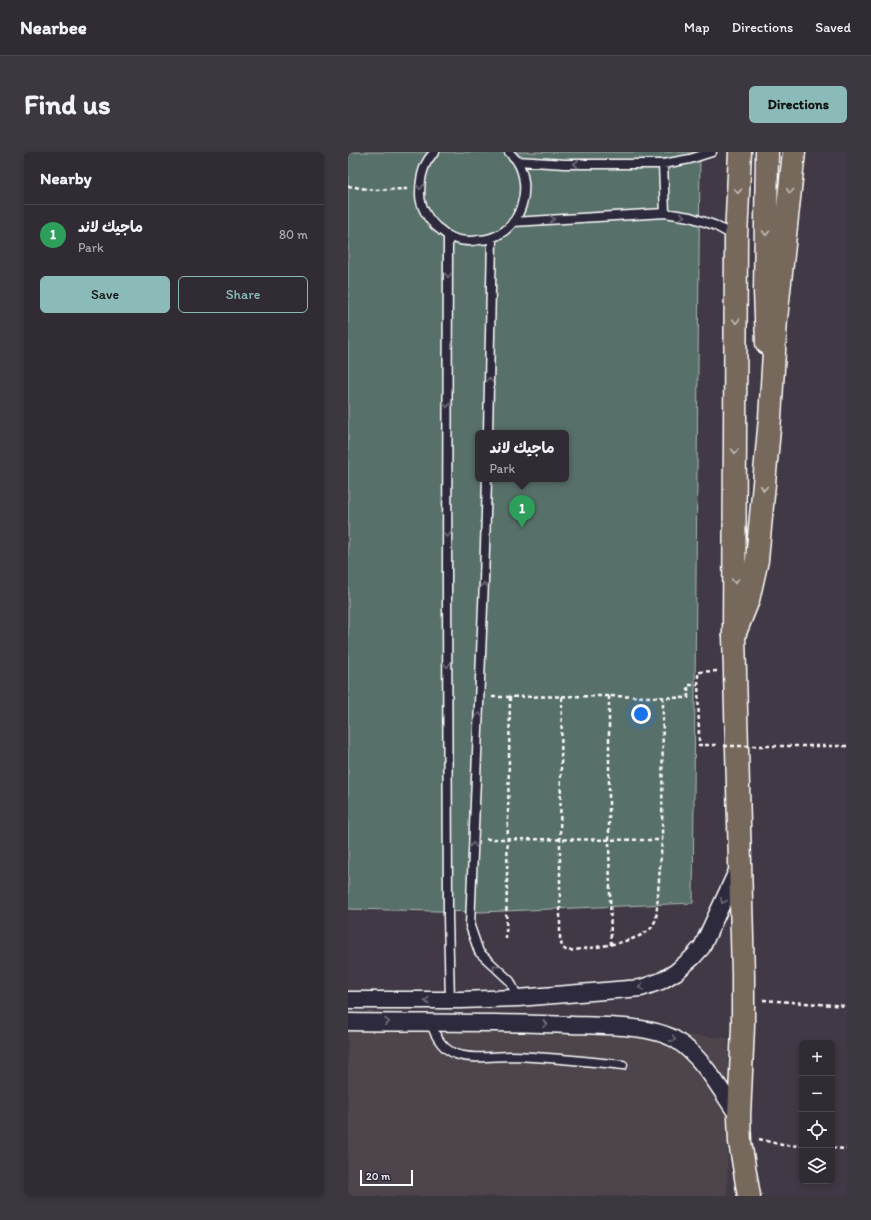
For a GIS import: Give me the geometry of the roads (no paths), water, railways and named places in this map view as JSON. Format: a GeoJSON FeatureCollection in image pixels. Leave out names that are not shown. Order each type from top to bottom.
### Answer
{"type":"FeatureCollection","features":[{"type":"Feature","properties":{"kind":"main road"},"geometry":{"type":"LineString","coordinates":[[740,152],[736,237],[734,635],[743,999],[739,1125],[740,1142],[749,1196]]}},
{"type":"Feature","properties":{"kind":"main road"},"geometry":{"type":"LineString","coordinates":[[767,152],[765,291],[770,418]]}},
{"type":"Feature","properties":{"kind":"main road"},"geometry":{"type":"LineString","coordinates":[[734,635],[748,600],[756,560],[770,418],[776,320],[794,152]]}},
{"type":"Feature","properties":{"kind":"street"},"geometry":{"type":"LineString","coordinates":[[348,1000],[450,1001],[518,998],[641,988],[661,981],[676,972],[702,947],[740,866]]}},
{"type":"Feature","properties":{"kind":"street"},"geometry":{"type":"LineString","coordinates":[[518,998],[519,1023]]}},
{"type":"Feature","properties":{"kind":"street"},"geometry":{"type":"LineString","coordinates":[[348,1022],[519,1023],[601,1026],[652,1030],[675,1040],[688,1049],[702,1064],[739,1125]]}},
{"type":"Feature","properties":{"kind":"lane"},"geometry":{"type":"LineString","coordinates":[[435,152],[430,156],[420,177],[420,200],[430,221],[448,236],[470,242],[492,238],[504,231],[514,222],[521,208],[524,192],[523,176],[517,161],[509,152]]}},
{"type":"Feature","properties":{"kind":"lane"},"geometry":{"type":"LineString","coordinates":[[517,161],[565,164],[663,164],[690,159],[712,152]]}},
{"type":"Feature","properties":{"kind":"lane"},"geometry":{"type":"LineString","coordinates":[[663,164],[665,213]]}},
{"type":"Feature","properties":{"kind":"lane"},"geometry":{"type":"LineString","coordinates":[[514,222],[665,213],[690,217],[714,225],[736,237]]}},
{"type":"Feature","properties":{"kind":"lane"},"geometry":{"type":"LineString","coordinates":[[448,236],[447,581],[448,916],[450,1001]]}},
{"type":"Feature","properties":{"kind":"lane"},"geometry":{"type":"LineString","coordinates":[[488,430],[492,238]]}},
{"type":"Feature","properties":{"kind":"lane"},"geometry":{"type":"LineString","coordinates":[[486,482],[480,697],[470,926],[479,952],[510,981],[518,998]]}},
{"type":"Feature","properties":{"kind":"lane"},"geometry":{"type":"LineString","coordinates":[[431,1023],[439,1042],[446,1049],[456,1054],[466,1056],[519,1056],[565,1059],[623,1065]]}},
{"type":"Feature","properties":{"kind":"place","name":"ماجيك لاند"},"geometry":{"type":"Point","coordinates":[522,528]}}]}
